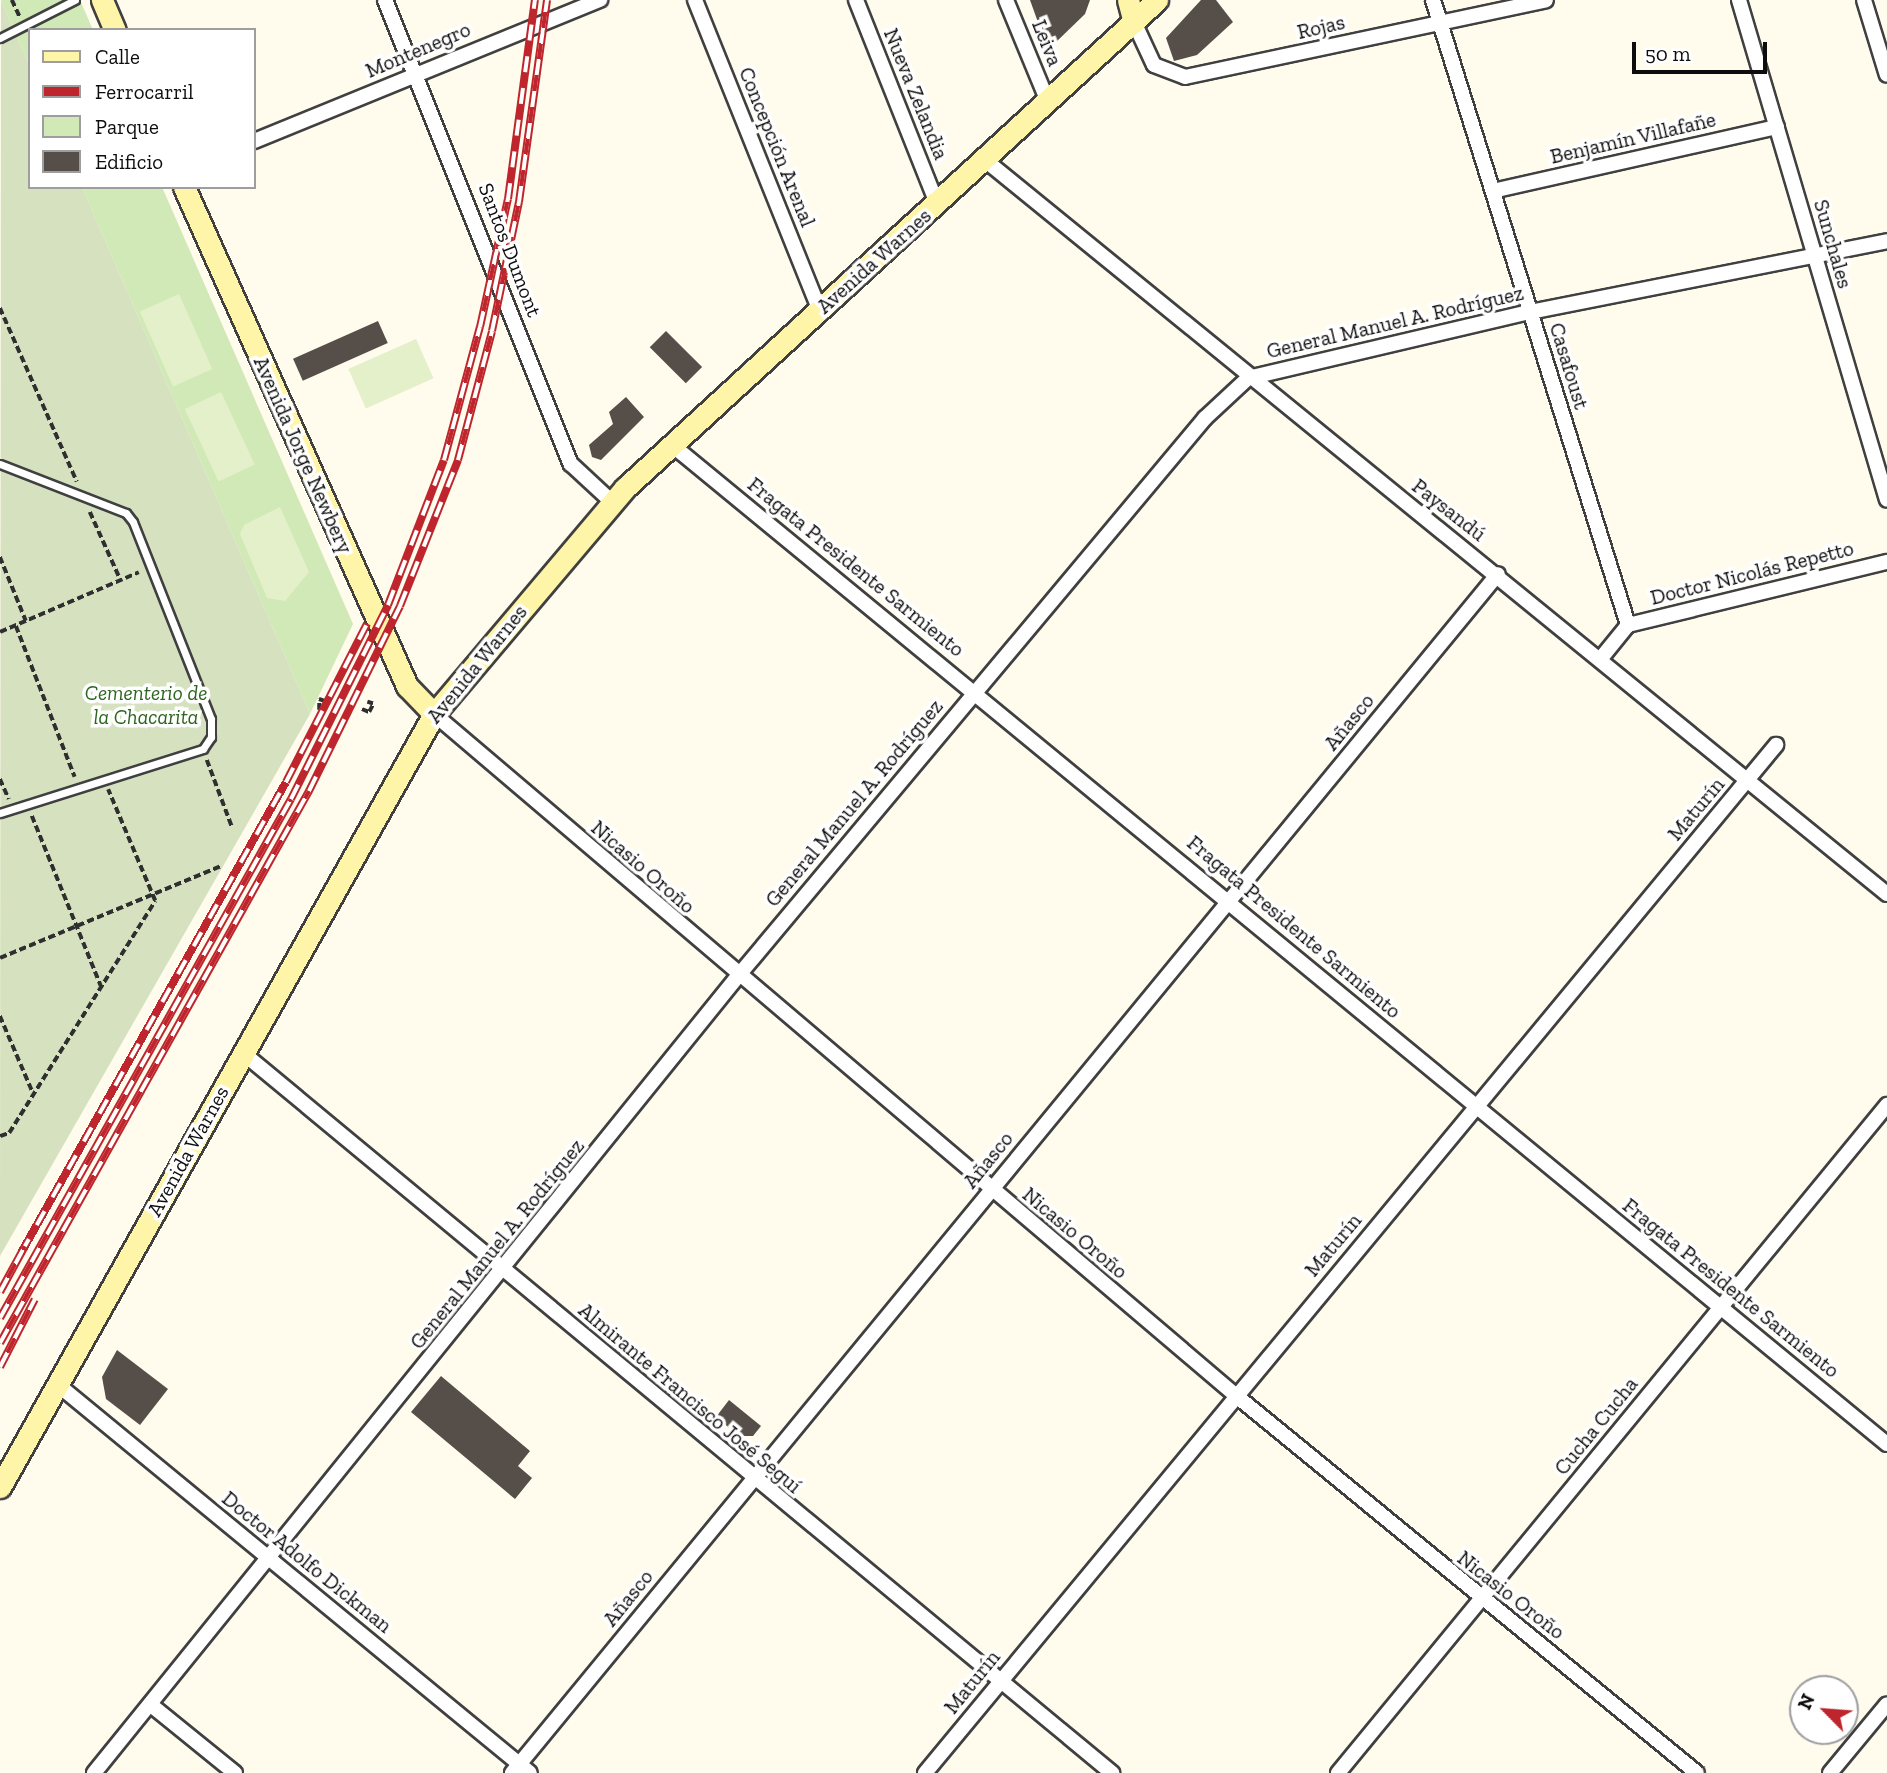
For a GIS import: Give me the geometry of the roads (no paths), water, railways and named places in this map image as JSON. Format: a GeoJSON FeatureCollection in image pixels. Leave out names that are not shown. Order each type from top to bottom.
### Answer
{"type":"FeatureCollection","features":[{"type":"Feature","properties":{"kind":"main road"},"geometry":{"type":"LineString","coordinates":[[102,0],[114,28]]}},
{"type":"Feature","properties":{"kind":"main road"},"geometry":{"type":"LineString","coordinates":[[1128,0],[1134,22]]}},
{"type":"Feature","properties":{"kind":"main road","name":"Avenida Warnes"},"geometry":{"type":"LineString","coordinates":[[0,1487],[434,714],[612,502],[1157,0]]}},
{"type":"Feature","properties":{"kind":"main road","name":"Avenida Jorge Newbery"},"geometry":{"type":"LineString","coordinates":[[185,189],[407,686],[434,714]]}},
{"type":"Feature","properties":{"kind":"street","name":"Santos Dumont"},"geometry":{"type":"LineString","coordinates":[[385,0],[571,464],[612,502]]}},
{"type":"Feature","properties":{"kind":"street","name":"Montenegro"},"geometry":{"type":"LineString","coordinates":[[256,140],[600,0]]}},
{"type":"Feature","properties":{"kind":"street","name":"Concepción Arenal"},"geometry":{"type":"LineString","coordinates":[[695,0],[820,311]]}},
{"type":"Feature","properties":{"kind":"street","name":"Nueva Zelandia"},"geometry":{"type":"LineString","coordinates":[[856,0],[937,204]]}},
{"type":"Feature","properties":{"kind":"street","name":"Leiva"},"geometry":{"type":"LineString","coordinates":[[1006,0],[1048,102]]}},
{"type":"Feature","properties":{"kind":"street","name":"Casafoust"},"geometry":{"type":"LineString","coordinates":[[1433,0],[1497,190],[1530,312],[1628,625]]}},
{"type":"Feature","properties":{"kind":"street","name":"Rojas"},"geometry":{"type":"LineString","coordinates":[[1134,22],[1154,65],[1185,78],[1546,0]]}},
{"type":"Feature","properties":{"kind":"street","name":"Sunchales"},"geometry":{"type":"LineString","coordinates":[[1739,0],[1887,500]]}},
{"type":"Feature","properties":{"kind":"street"},"geometry":{"type":"LineString","coordinates":[[1864,0],[1887,75]]}},
{"type":"Feature","properties":{"kind":"street","name":"Benjamín Villafañe"},"geometry":{"type":"LineString","coordinates":[[1497,190],[1777,128]]}},
{"type":"Feature","properties":{"kind":"street","name":"Paysandú"},"geometry":{"type":"LineString","coordinates":[[985,160],[1248,378],[1602,657],[1887,894]]}},
{"type":"Feature","properties":{"kind":"street","name":"General Manuel A. Rodríguez"},"geometry":{"type":"LineString","coordinates":[[94,1773],[272,1561],[738,976],[1205,418],[1248,378],[1530,312],[1887,241]]}},
{"type":"Feature","properties":{"kind":"street","name":"Fragata Presidente Sarmiento"},"geometry":{"type":"LineString","coordinates":[[672,445],[1230,900],[1476,1107],[1887,1444]]}},
{"type":"Feature","properties":{"kind":"street","name":"Doctor Nicolás Repetto"},"geometry":{"type":"LineString","coordinates":[[1628,625],[1887,562]]}},
{"type":"Feature","properties":{"kind":"street","name":"Añasco"},"geometry":{"type":"LineString","coordinates":[[520,1770],[752,1479],[1498,575]]}},
{"type":"Feature","properties":{"kind":"street"},"geometry":{"type":"LineString","coordinates":[[1602,657],[1628,625]]}},
{"type":"Feature","properties":{"kind":"street","name":"Nicasio Oroño"},"geometry":{"type":"LineString","coordinates":[[434,714],[990,1190],[1234,1394],[1698,1773]]}},
{"type":"Feature","properties":{"kind":"street","name":"Maturín"},"geometry":{"type":"LineString","coordinates":[[925,1773],[1234,1394],[1776,745]]}},
{"type":"Feature","properties":{"kind":"street","name":"Almirante Francisco José Seguí"},"geometry":{"type":"LineString","coordinates":[[243,1053],[505,1268],[752,1479],[1112,1773]]}},
{"type":"Feature","properties":{"kind":"street","name":"Cucha Cucha"},"geometry":{"type":"LineString","coordinates":[[1338,1773],[1484,1599],[1719,1307],[1887,1105]]}},
{"type":"Feature","properties":{"kind":"street","name":"Doctor Adolfo Dickman"},"geometry":{"type":"LineString","coordinates":[[57,1384],[520,1770]]}},
{"type":"Feature","properties":{"kind":"street"},"geometry":{"type":"LineString","coordinates":[[1830,1773],[1887,1704]]}},
{"type":"Feature","properties":{"kind":"street"},"geometry":{"type":"LineString","coordinates":[[151,1705],[235,1773]]}},
{"type":"Feature","properties":{"kind":"lane"},"geometry":{"type":"LineString","coordinates":[[0,38],[75,0]]}},
{"type":"Feature","properties":{"kind":"lane"},"geometry":{"type":"LineString","coordinates":[[0,464],[126,513],[211,719],[203,748],[104,783],[0,813]]}},
{"type":"Feature","properties":{"kind":"railway"},"geometry":{"type":"LineString","coordinates":[[0,1318],[291,799],[388,605],[444,460],[480,327],[508,199],[535,0]]}},
{"type":"Feature","properties":{"kind":"railway"},"geometry":{"type":"LineString","coordinates":[[0,1343],[309,791],[400,606],[458,460],[492,331],[519,202],[547,0]]}},
{"type":"Feature","properties":{"kind":"railway"},"geometry":{"type":"LineString","coordinates":[[21,1253],[286,782],[367,624]]}},
{"type":"Feature","properties":{"kind":"railway"},"geometry":{"type":"LineString","coordinates":[[0,1292],[25,1246]]}},
{"type":"Feature","properties":{"kind":"railway"},"geometry":{"type":"LineString","coordinates":[[0,1367],[35,1299]]}},
{"type":"Feature","properties":{"kind":"park label","name":"Cementerio de la Chacarita"},"geometry":{"type":"Point","coordinates":[146,705]}}]}
